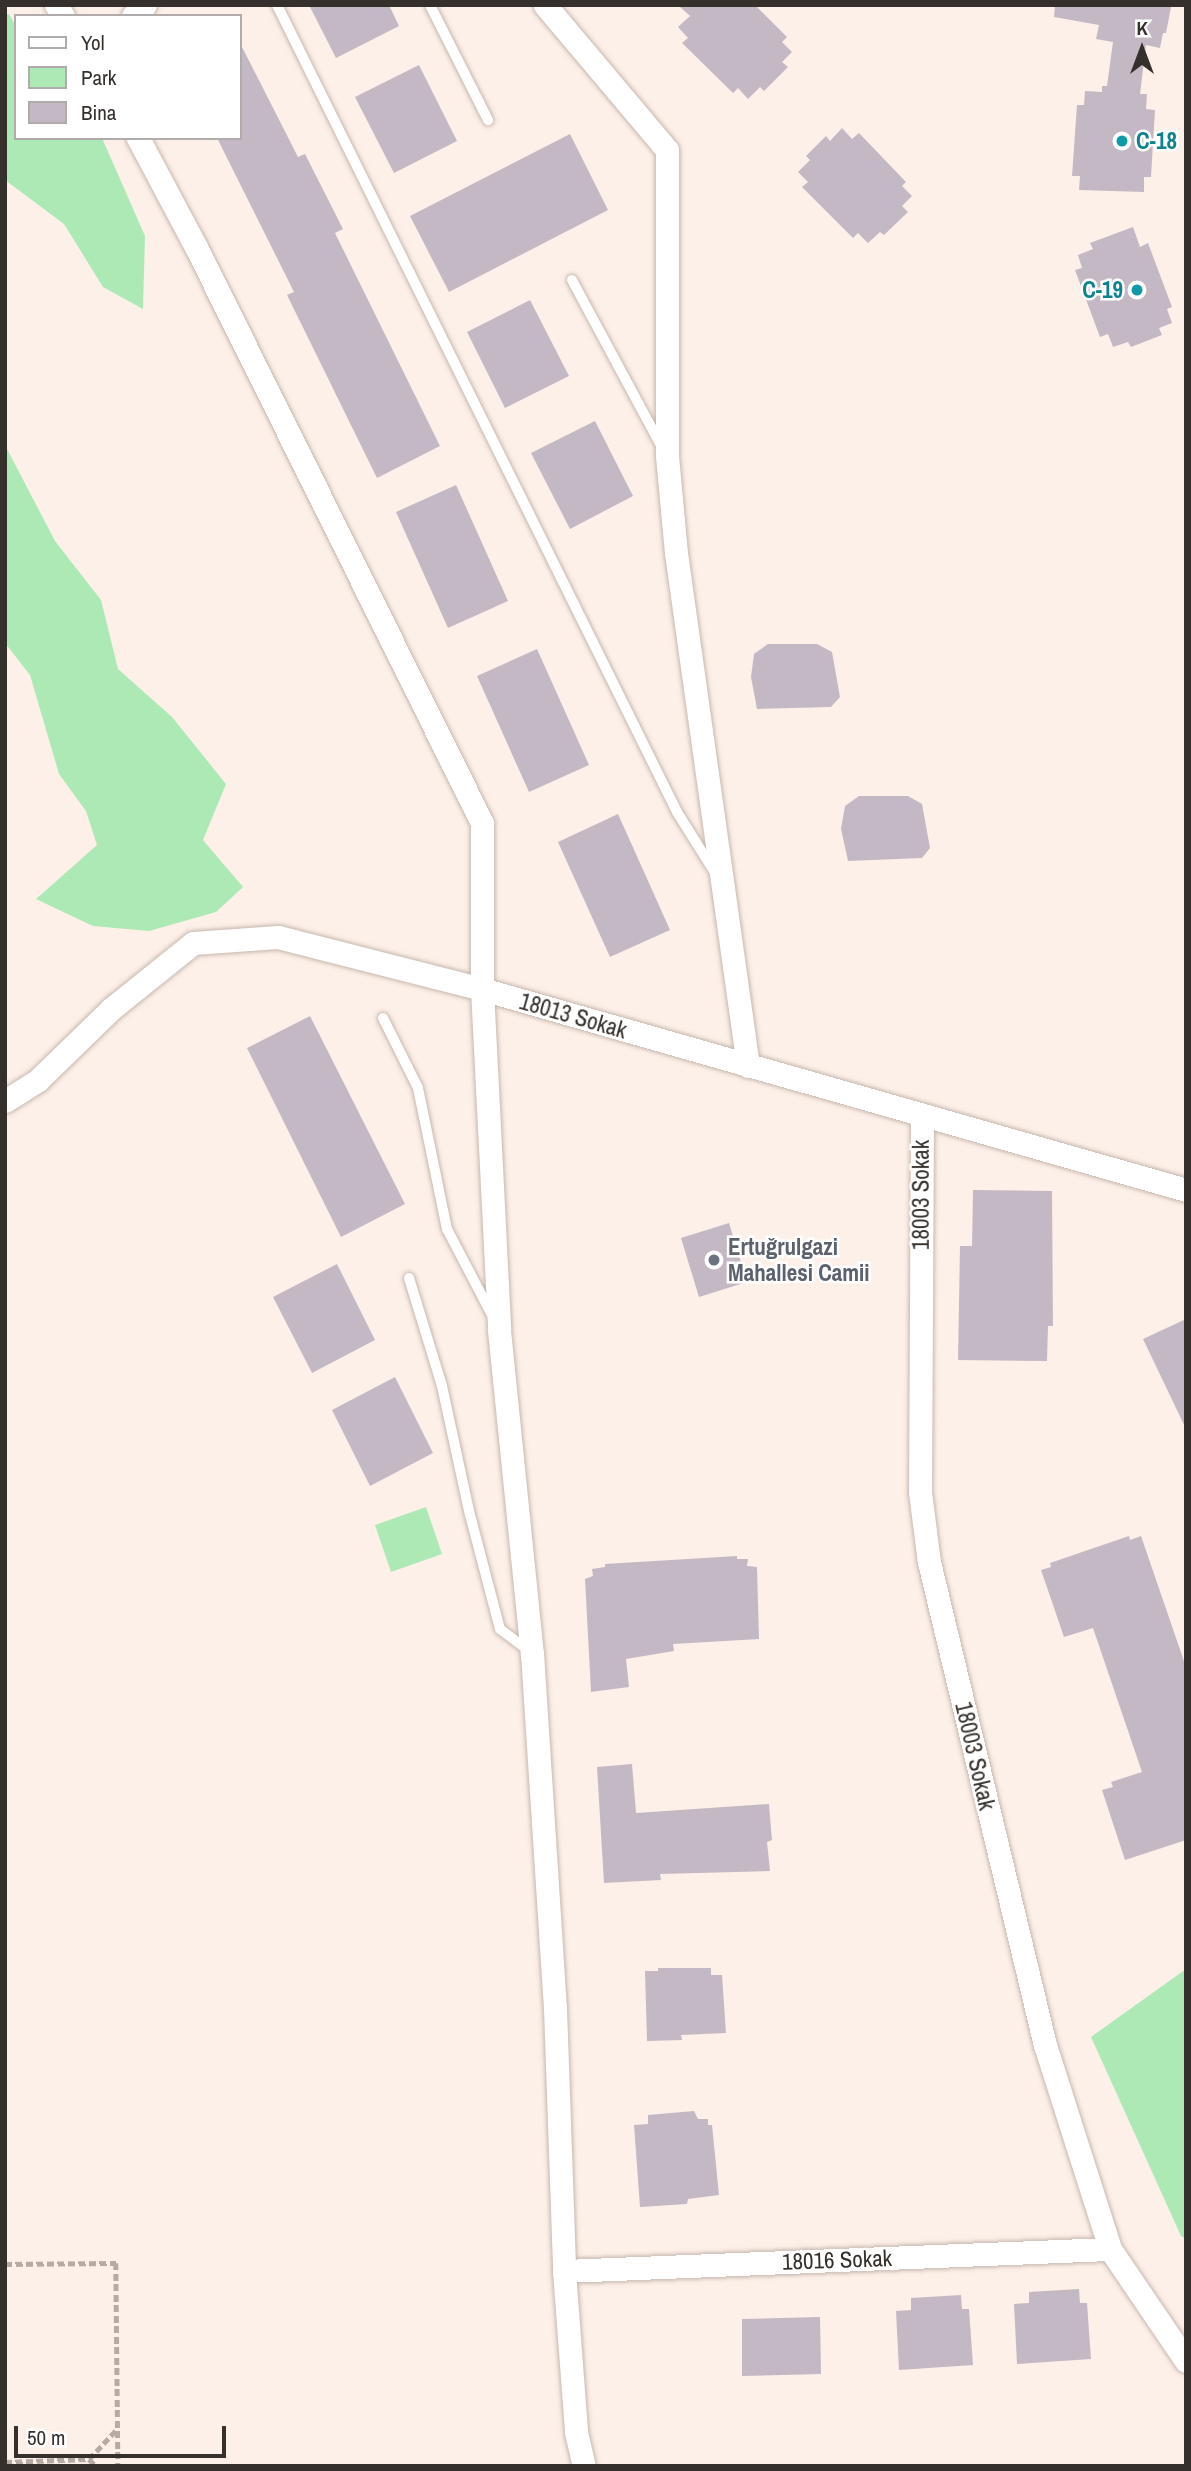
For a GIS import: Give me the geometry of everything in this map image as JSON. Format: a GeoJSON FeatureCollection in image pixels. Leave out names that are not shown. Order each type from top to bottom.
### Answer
{"type":"FeatureCollection","features":[{"type":"Feature","properties":{"kind":"street"},"geometry":{"type":"LineString","coordinates":[[545,5],[667,150],[667,456],[676,553],[748,1066]]}},
{"type":"Feature","properties":{"kind":"street"},"geometry":{"type":"LineString","coordinates":[[139,140],[196,247],[482,823],[482,989],[499,1329],[532,1653],[555,2008],[564,2271],[576,2432],[584,2466]]}},
{"type":"Feature","properties":{"kind":"street","name":"18013 Sokak"},"geometry":{"type":"LineString","coordinates":[[5,1101],[38,1080],[111,1009],[193,943],[278,937],[482,989],[1186,1190]]}},
{"type":"Feature","properties":{"kind":"street","name":"18003 Sokak"},"geometry":{"type":"LineString","coordinates":[[922,1115],[920,1492],[929,1562],[1045,2045],[1110,2249],[1186,2361]]}},
{"type":"Feature","properties":{"kind":"street","name":"18016 Sokak"},"geometry":{"type":"LineString","coordinates":[[564,2271],[1110,2249]]}},
{"type":"Feature","properties":{"kind":"lane"},"geometry":{"type":"LineString","coordinates":[[276,5],[671,800],[721,883]]}},
{"type":"Feature","properties":{"kind":"lane"},"geometry":{"type":"LineString","coordinates":[[430,5],[488,120]]}},
{"type":"Feature","properties":{"kind":"lane"},"geometry":{"type":"LineString","coordinates":[[572,280],[667,456]]}},
{"type":"Feature","properties":{"kind":"lane"},"geometry":{"type":"LineString","coordinates":[[383,1018],[418,1088],[447,1229],[499,1329]]}},
{"type":"Feature","properties":{"kind":"lane"},"geometry":{"type":"LineString","coordinates":[[410,1278],[442,1386],[469,1511],[500,1629],[532,1653]]}},
{"type":"Feature","properties":{"kind":"path"},"geometry":{"type":"LineString","coordinates":[[5,2264],[116,2263],[118,2466]]}},
{"type":"Feature","properties":{"kind":"path"},"geometry":{"type":"LineString","coordinates":[[5,2462],[89,2459],[117,2429]]}},
{"type":"Feature","properties":{"kind":"path"},"geometry":{"type":"LineString","coordinates":[[89,2459],[96,2466]]}},
{"type":"Feature","properties":{"kind":"green space"},"geometry":{"type":"Polygon","coordinates":[[[9,14],[14,23],[14,140],[103,140],[145,236],[143,309],[103,287],[64,224],[5,180],[5,15],[9,14]]]}},
{"type":"Feature","properties":{"kind":"green space"},"geometry":{"type":"Polygon","coordinates":[[[5,445],[55,541],[101,600],[118,669],[172,717],[226,784],[203,840],[243,887],[216,912],[149,931],[93,926],[36,899],[97,845],[86,811],[59,774],[30,675],[5,643],[5,445]]]}},
{"type":"Feature","properties":{"kind":"green space"},"geometry":{"type":"Polygon","coordinates":[[[426,1507],[442,1554],[391,1572],[375,1525],[426,1507]]]}},
{"type":"Feature","properties":{"kind":"green space"},"geometry":{"type":"Polygon","coordinates":[[[1186,1969],[1186,2239],[1181,2236],[1091,2037],[1186,1969]]]}},
{"type":"Feature","properties":{"kind":"building"},"geometry":{"type":"Polygon","coordinates":[[[309,5],[389,5],[399,26],[336,58],[309,5]]]}},
{"type":"Feature","properties":{"kind":"building"},"geometry":{"type":"Polygon","coordinates":[[[678,5],[755,5],[787,37],[782,42],[792,52],[782,62],[788,67],[764,91],[760,87],[748,99],[738,88],[733,93],[682,43],[688,38],[678,27],[690,16],[678,5]]]}},
{"type":"Feature","properties":{"kind":"building"},"geometry":{"type":"Polygon","coordinates":[[[1055,5],[1171,7],[1160,48],[1146,45],[1140,94],[1147,94],[1146,109],[1155,110],[1151,177],[1144,177],[1144,192],[1079,190],[1080,176],[1072,176],[1077,105],[1084,105],[1085,91],[1102,92],[1102,86],[1107,86],[1113,42],[1096,39],[1099,25],[1054,17],[1055,5]]]}},
{"type":"Feature","properties":{"kind":"building"},"geometry":{"type":"Polygon","coordinates":[[[242,47],[298,157],[305,154],[343,229],[335,233],[440,446],[377,478],[287,295],[294,292],[218,140],[242,140],[242,47]]]}},
{"type":"Feature","properties":{"kind":"building"},"geometry":{"type":"Polygon","coordinates":[[[419,65],[457,141],[394,173],[355,97],[419,65]]]}},
{"type":"Feature","properties":{"kind":"building"},"geometry":{"type":"Polygon","coordinates":[[[842,128],[852,139],[859,133],[906,182],[902,186],[912,196],[902,206],[908,212],[884,235],[880,232],[868,243],[858,233],[853,238],[802,187],[808,182],[798,172],[810,160],[806,156],[826,136],[830,141],[842,128]]]}},
{"type":"Feature","properties":{"kind":"building"},"geometry":{"type":"Polygon","coordinates":[[[570,134],[608,210],[449,292],[410,216],[570,134]]]}},
{"type":"Feature","properties":{"kind":"building","name":"C-19"},"geometry":{"type":"Polygon","coordinates":[[[1133,227],[1140,247],[1148,243],[1172,307],[1167,309],[1172,323],[1159,328],[1162,335],[1131,347],[1128,342],[1113,347],[1108,334],[1100,337],[1075,270],[1082,268],[1078,255],[1093,249],[1090,243],[1133,227]]]}},
{"type":"Feature","properties":{"kind":"building"},"geometry":{"type":"Polygon","coordinates":[[[530,300],[569,376],[505,408],[467,332],[530,300]]]}},
{"type":"Feature","properties":{"kind":"building"},"geometry":{"type":"Polygon","coordinates":[[[595,421],[633,496],[570,529],[531,453],[595,421]]]}},
{"type":"Feature","properties":{"kind":"building"},"geometry":{"type":"Polygon","coordinates":[[[456,485],[508,601],[448,628],[396,512],[456,485]]]}},
{"type":"Feature","properties":{"kind":"building"},"geometry":{"type":"Polygon","coordinates":[[[768,644],[817,644],[832,652],[840,697],[831,707],[757,709],[751,677],[754,654],[768,644]]]}},
{"type":"Feature","properties":{"kind":"building"},"geometry":{"type":"Polygon","coordinates":[[[537,649],[589,765],[529,792],[477,676],[537,649]]]}},
{"type":"Feature","properties":{"kind":"building"},"geometry":{"type":"Polygon","coordinates":[[[859,796],[908,796],[922,804],[930,848],[922,858],[848,861],[841,829],[845,806],[859,796]]]}},
{"type":"Feature","properties":{"kind":"building"},"geometry":{"type":"Polygon","coordinates":[[[618,814],[670,930],[610,957],[558,842],[618,814]]]}},
{"type":"Feature","properties":{"kind":"building"},"geometry":{"type":"Polygon","coordinates":[[[310,1016],[405,1204],[341,1237],[247,1048],[310,1016]]]}},
{"type":"Feature","properties":{"kind":"building"},"geometry":{"type":"Polygon","coordinates":[[[973,1190],[1052,1191],[1053,1326],[1048,1326],[1047,1361],[958,1360],[960,1246],[972,1246],[973,1190]]]}},
{"type":"Feature","properties":{"kind":"building","name":"Ertuğrulgazi Mahallesi Camii"},"geometry":{"type":"Polygon","coordinates":[[[729,1223],[747,1282],[699,1297],[681,1238],[729,1223]]]}},
{"type":"Feature","properties":{"kind":"building"},"geometry":{"type":"Polygon","coordinates":[[[337,1264],[375,1340],[312,1373],[273,1297],[337,1264]]]}},
{"type":"Feature","properties":{"kind":"building"},"geometry":{"type":"Polygon","coordinates":[[[1186,1319],[1186,1429],[1143,1339],[1186,1319]]]}},
{"type":"Feature","properties":{"kind":"building"},"geometry":{"type":"Polygon","coordinates":[[[395,1377],[433,1453],[370,1486],[332,1410],[395,1377]]]}},
{"type":"Feature","properties":{"kind":"building"},"geometry":{"type":"Polygon","coordinates":[[[1129,1536],[1130,1540],[1141,1536],[1186,1667],[1186,1840],[1125,1860],[1102,1790],[1113,1787],[1111,1782],[1142,1772],[1093,1628],[1064,1637],[1041,1570],[1051,1567],[1050,1563],[1129,1536]]]}},
{"type":"Feature","properties":{"kind":"building"},"geometry":{"type":"Polygon","coordinates":[[[737,1556],[737,1559],[748,1559],[747,1566],[757,1567],[759,1639],[673,1644],[674,1651],[626,1659],[629,1687],[591,1692],[585,1579],[593,1576],[592,1569],[605,1567],[605,1564],[737,1556]]]}},
{"type":"Feature","properties":{"kind":"building"},"geometry":{"type":"Polygon","coordinates":[[[632,1764],[636,1813],[769,1804],[772,1840],[767,1842],[770,1871],[660,1874],[661,1880],[604,1883],[597,1767],[632,1764]]]}},
{"type":"Feature","properties":{"kind":"building"},"geometry":{"type":"Polygon","coordinates":[[[658,1968],[711,1968],[711,1975],[722,1975],[726,2033],[681,2035],[682,2040],[647,2041],[645,1971],[658,1971],[658,1968]]]}},
{"type":"Feature","properties":{"kind":"building"},"geometry":{"type":"Polygon","coordinates":[[[694,2111],[698,2119],[708,2119],[708,2125],[712,2125],[719,2195],[688,2199],[687,2204],[640,2207],[634,2125],[648,2124],[648,2115],[694,2111]]]}},
{"type":"Feature","properties":{"kind":"building"},"geometry":{"type":"Polygon","coordinates":[[[1079,2289],[1080,2303],[1087,2303],[1091,2359],[1017,2364],[1014,2304],[1029,2303],[1029,2292],[1079,2289]]]}},
{"type":"Feature","properties":{"kind":"building"},"geometry":{"type":"Polygon","coordinates":[[[961,2295],[962,2309],[969,2309],[973,2365],[899,2370],[896,2311],[911,2310],[911,2298],[961,2295]]]}},
{"type":"Feature","properties":{"kind":"building"},"geometry":{"type":"Polygon","coordinates":[[[820,2317],[821,2374],[742,2376],[742,2319],[820,2317]]]}},
{"type":"Feature","properties":{"kind":"place","name":"C-18"},"geometry":{"type":"Point","coordinates":[1122,141]}},
{"type":"Feature","properties":{"kind":"place","name":"C-19"},"geometry":{"type":"Point","coordinates":[1137,290]}},
{"type":"Feature","properties":{"kind":"place","name":"Ertuğrulgazi Mahallesi Camii"},"geometry":{"type":"Point","coordinates":[714,1260]}}]}
